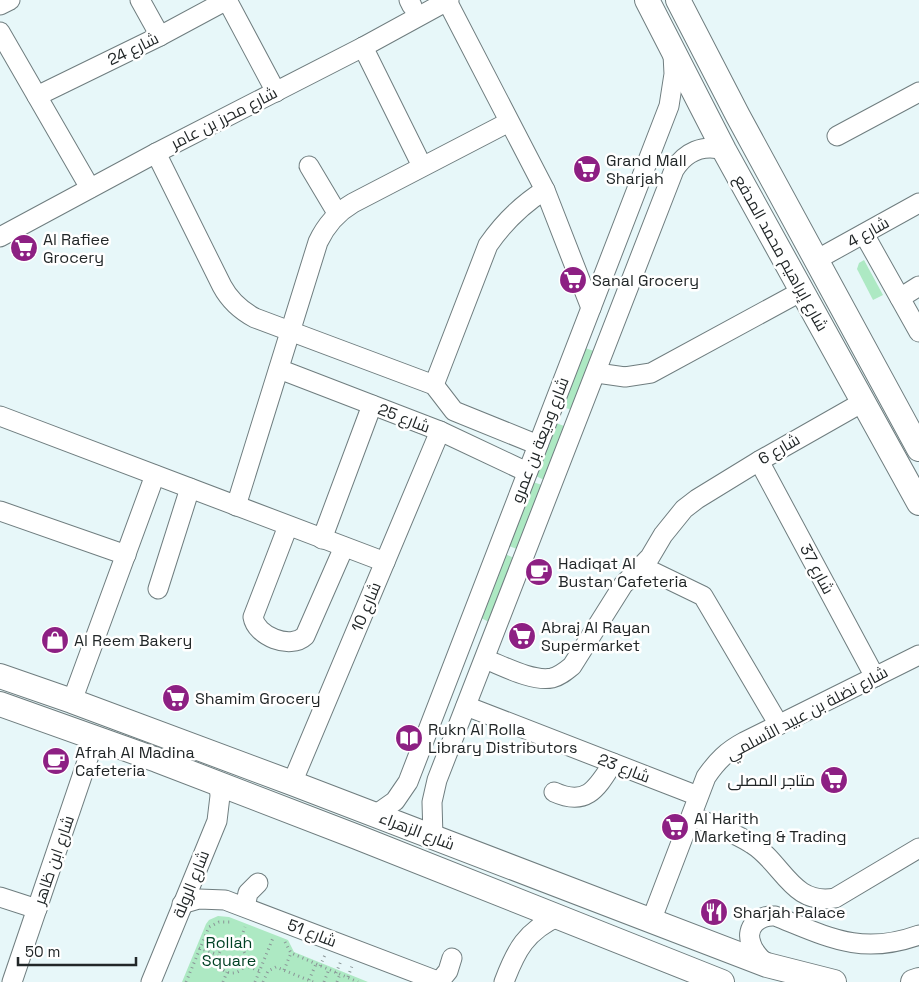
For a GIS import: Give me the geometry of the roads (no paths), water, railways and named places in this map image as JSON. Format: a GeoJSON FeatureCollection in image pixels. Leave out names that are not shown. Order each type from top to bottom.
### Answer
{"type":"FeatureCollection","features":[{"type":"Feature","properties":{"kind":"main road","name":"شارع إبراهيم محمد المدفع"},"geometry":{"type":"LineString","coordinates":[[647,0],[724,150],[919,503]]}},
{"type":"Feature","properties":{"kind":"main road","name":"شارع إبراهيم محمد المدفع"},"geometry":{"type":"LineString","coordinates":[[678,0],[816,260],[915,437]]}},
{"type":"Feature","properties":{"kind":"main road"},"geometry":{"type":"LineString","coordinates":[[802,291],[820,305],[858,367],[861,369],[868,367],[871,360]]}},
{"type":"Feature","properties":{"kind":"main road","name":"شارع الزهراء"},"geometry":{"type":"LineString","coordinates":[[0,676],[292,783],[767,965],[834,982]]}},
{"type":"Feature","properties":{"kind":"main road","name":"شارع الزهراء"},"geometry":{"type":"LineString","coordinates":[[0,704],[358,837],[722,982]]}},
{"type":"Feature","properties":{"kind":"main road"},"geometry":{"type":"LineString","coordinates":[[358,837],[385,838],[432,853],[441,849],[439,839]]}},
{"type":"Feature","properties":{"kind":"main road"},"geometry":{"type":"LineString","coordinates":[[913,982],[919,980]]}},
{"type":"Feature","properties":{"kind":"street"},"geometry":{"type":"LineString","coordinates":[[0,5],[10,0]]}},
{"type":"Feature","properties":{"kind":"street"},"geometry":{"type":"LineString","coordinates":[[140,0],[160,36]]}},
{"type":"Feature","properties":{"kind":"street"},"geometry":{"type":"LineString","coordinates":[[227,0],[276,92]]}},
{"type":"Feature","properties":{"kind":"street","name":"شارع 24"},"geometry":{"type":"LineString","coordinates":[[37,96],[160,36],[227,0]]}},
{"type":"Feature","properties":{"kind":"street"},"geometry":{"type":"LineString","coordinates":[[448,0],[545,190],[591,308]]}},
{"type":"Feature","properties":{"kind":"street","name":"شارع محرز بن عامر"},"geometry":{"type":"LineString","coordinates":[[0,237],[90,188],[363,47],[448,0]]}},
{"type":"Feature","properties":{"kind":"street"},"geometry":{"type":"LineString","coordinates":[[1,35],[90,188]]}},
{"type":"Feature","properties":{"kind":"street"},"geometry":{"type":"LineString","coordinates":[[363,47],[422,166]]}},
{"type":"Feature","properties":{"kind":"street","name":"شارع وديعة بن عمرو"},"geometry":{"type":"LineString","coordinates":[[374,815],[395,801],[408,782],[671,98],[674,74],[673,50]]}},
{"type":"Feature","properties":{"kind":"street"},"geometry":{"type":"LineString","coordinates":[[837,136],[919,92]]}},
{"type":"Feature","properties":{"kind":"street"},"geometry":{"type":"LineString","coordinates":[[236,506],[322,232],[337,213],[353,203],[509,122]]}},
{"type":"Feature","properties":{"kind":"street","name":"شارع وديعة بن عمرو"},"geometry":{"type":"LineString","coordinates":[[439,839],[432,814],[434,791],[678,164],[695,150],[709,147],[724,150]]}},
{"type":"Feature","properties":{"kind":"street"},"geometry":{"type":"LineString","coordinates":[[156,154],[226,294],[232,302],[247,314],[290,332],[434,385],[454,411],[538,445]]}},
{"type":"Feature","properties":{"kind":"street"},"geometry":{"type":"LineString","coordinates":[[309,166],[337,213]]}},
{"type":"Feature","properties":{"kind":"street"},"geometry":{"type":"LineString","coordinates":[[434,385],[488,245],[514,212],[545,190]]}},
{"type":"Feature","properties":{"kind":"street","name":"شارع 4"},"geometry":{"type":"LineString","coordinates":[[816,260],[919,203]]}},
{"type":"Feature","properties":{"kind":"street"},"geometry":{"type":"LineString","coordinates":[[625,219],[634,220],[640,228],[629,264],[631,283]]}},
{"type":"Feature","properties":{"kind":"street"},"geometry":{"type":"LineString","coordinates":[[864,234],[919,332]]}},
{"type":"Feature","properties":{"kind":"street"},"geometry":{"type":"LineString","coordinates":[[900,298],[919,286]]}},
{"type":"Feature","properties":{"kind":"street"},"geometry":{"type":"LineString","coordinates":[[596,373],[625,377],[651,373],[802,291]]}},
{"type":"Feature","properties":{"kind":"street","name":"شارع 25"},"geometry":{"type":"LineString","coordinates":[[279,369],[440,432],[527,472]]}},
{"type":"Feature","properties":{"kind":"street","name":"شارع 6"},"geometry":{"type":"LineString","coordinates":[[485,659],[540,678],[552,678],[563,673],[572,666],[604,618],[623,585],[653,552],[674,522],[697,499],[759,461],[863,402]]}},
{"type":"Feature","properties":{"kind":"street"},"geometry":{"type":"LineString","coordinates":[[322,538],[372,405]]}},
{"type":"Feature","properties":{"kind":"street"},"geometry":{"type":"LineString","coordinates":[[0,416],[385,562]]}},
{"type":"Feature","properties":{"kind":"street","name":"شارع 10"},"geometry":{"type":"LineString","coordinates":[[292,783],[440,432]]}},
{"type":"Feature","properties":{"kind":"street","name":"شارع 37"},"geometry":{"type":"LineString","coordinates":[[759,461],[874,677]]}},
{"type":"Feature","properties":{"kind":"street"},"geometry":{"type":"LineString","coordinates":[[72,701],[155,475]]}},
{"type":"Feature","properties":{"kind":"street"},"geometry":{"type":"LineString","coordinates":[[158,589],[190,488]]}},
{"type":"Feature","properties":{"kind":"street"},"geometry":{"type":"LineString","coordinates":[[0,511],[126,555]]}},
{"type":"Feature","properties":{"kind":"street"},"geometry":{"type":"LineString","coordinates":[[288,526],[253,617],[256,626],[262,632],[287,642],[297,642],[307,632],[344,547]]}},
{"type":"Feature","properties":{"kind":"street"},"geometry":{"type":"LineString","coordinates":[[641,566],[702,596],[779,725]]}},
{"type":"Feature","properties":{"kind":"street"},"geometry":{"type":"LineString","coordinates":[[451,744],[444,740],[441,728],[457,684],[461,664],[462,643]]}},
{"type":"Feature","properties":{"kind":"street","name":"شارع نضلة بن عبيد الأسلمي"},"geometry":{"type":"LineString","coordinates":[[652,921],[698,796],[706,777],[716,763],[729,751],[919,655]]}},
{"type":"Feature","properties":{"kind":"street","name":"شارع 23"},"geometry":{"type":"LineString","coordinates":[[466,706],[698,796]]}},
{"type":"Feature","properties":{"kind":"street","name":"شارع ابن ظاهر"},"geometry":{"type":"LineString","coordinates":[[12,982],[95,738]]}},
{"type":"Feature","properties":{"kind":"street"},"geometry":{"type":"LineString","coordinates":[[554,792],[566,797],[578,798],[590,794],[599,785],[613,763]]}},
{"type":"Feature","properties":{"kind":"street","name":"شارع الرولة"},"geometry":{"type":"LineString","coordinates":[[151,982],[217,822],[220,796],[219,784]]}},
{"type":"Feature","properties":{"kind":"street"},"geometry":{"type":"LineString","coordinates":[[692,816],[753,844],[773,861],[797,889],[813,899],[835,898],[919,848]]}},
{"type":"Feature","properties":{"kind":"street"},"geometry":{"type":"LineString","coordinates":[[245,907],[248,893],[258,883]]}},
{"type":"Feature","properties":{"kind":"street"},"geometry":{"type":"LineString","coordinates":[[0,897],[37,910]]}},
{"type":"Feature","properties":{"kind":"street","name":"شارع 51"},"geometry":{"type":"LineString","coordinates":[[182,904],[208,898],[225,900],[439,982]]}},
{"type":"Feature","properties":{"kind":"street"},"geometry":{"type":"LineString","coordinates":[[504,982],[514,956],[528,936],[560,916]]}},
{"type":"Feature","properties":{"kind":"street"},"geometry":{"type":"LineString","coordinates":[[767,965],[753,948],[749,936],[753,925],[762,917],[775,916],[824,936],[856,944],[891,944],[919,935]]}},
{"type":"Feature","properties":{"kind":"street"},"geometry":{"type":"LineString","coordinates":[[439,982],[448,972],[452,958]]}},
{"type":"Feature","properties":{"kind":"place","name":"Grand Mall Sharjah"},"geometry":{"type":"Point","coordinates":[587,169]}},
{"type":"Feature","properties":{"kind":"place","name":"Al Rafiee Grocery"},"geometry":{"type":"Point","coordinates":[24,248]}},
{"type":"Feature","properties":{"kind":"place","name":"Sanal Grocery"},"geometry":{"type":"Point","coordinates":[573,280]}},
{"type":"Feature","properties":{"kind":"place","name":"Hadiqat Al Bustan Cafeteria"},"geometry":{"type":"Point","coordinates":[539,572]}},
{"type":"Feature","properties":{"kind":"place","name":"Abraj Al Rayan Supermarket"},"geometry":{"type":"Point","coordinates":[522,636]}},
{"type":"Feature","properties":{"kind":"place","name":"Al Reem Bakery"},"geometry":{"type":"Point","coordinates":[55,640]}},
{"type":"Feature","properties":{"kind":"place","name":"Shamim Grocery"},"geometry":{"type":"Point","coordinates":[176,698]}},
{"type":"Feature","properties":{"kind":"place","name":"Rukn Al Rolla Library Distributors"},"geometry":{"type":"Point","coordinates":[409,738]}},
{"type":"Feature","properties":{"kind":"place","name":"Afrah Al Madina Cafeteria"},"geometry":{"type":"Point","coordinates":[56,761]}},
{"type":"Feature","properties":{"kind":"place","name":"متاجر المصلى"},"geometry":{"type":"Point","coordinates":[834,780]}},
{"type":"Feature","properties":{"kind":"place","name":"Al Harith Marketing & Trading"},"geometry":{"type":"Point","coordinates":[675,827]}},
{"type":"Feature","properties":{"kind":"place","name":"Sharjah Palace"},"geometry":{"type":"Point","coordinates":[714,912]}},
{"type":"Feature","properties":{"kind":"park label","name":"Rollah Square"},"geometry":{"type":"Point","coordinates":[229,951]}}]}
